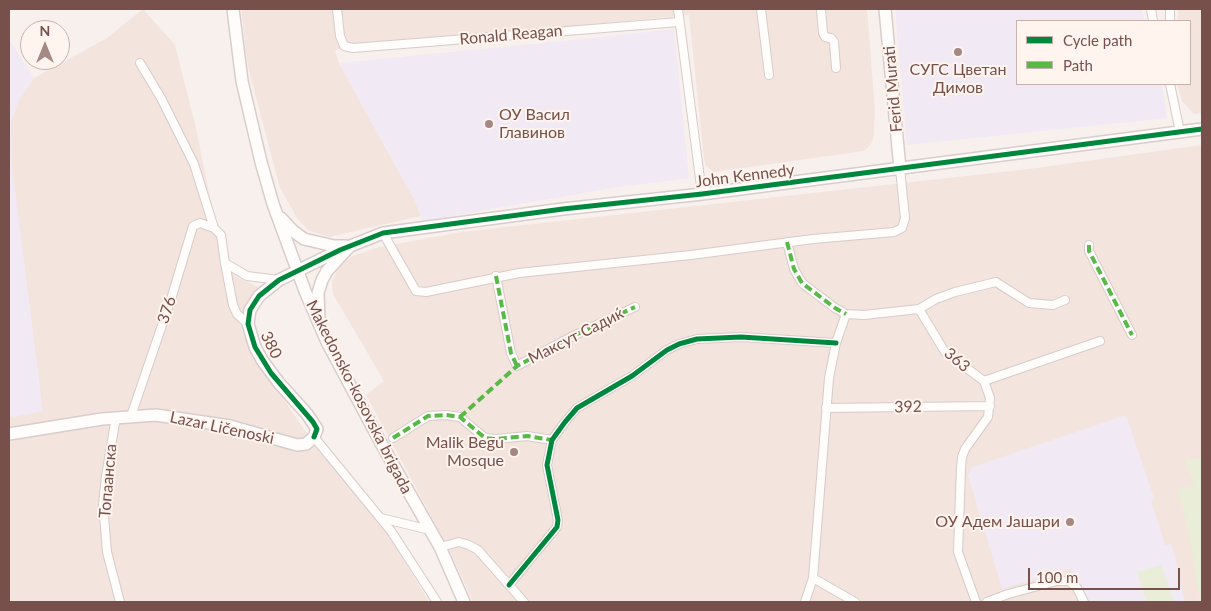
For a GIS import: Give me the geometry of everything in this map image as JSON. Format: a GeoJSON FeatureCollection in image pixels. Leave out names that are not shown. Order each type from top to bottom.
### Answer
{"type":"FeatureCollection","features":[{"type":"Feature","properties":{"kind":"street","name":"Makedonsko-kosovska brigada"},"geometry":{"type":"LineString","coordinates":[[233,9],[242,81],[261,162],[276,212],[297,270],[321,329],[382,445],[440,547],[464,602]]}},
{"type":"Feature","properties":{"kind":"street","name":"Ronald Reagan"},"geometry":{"type":"LineString","coordinates":[[337,9],[340,36],[344,46],[353,48],[679,22]]}},
{"type":"Feature","properties":{"kind":"street"},"geometry":{"type":"LineString","coordinates":[[678,9],[702,194]]}},
{"type":"Feature","properties":{"kind":"street"},"geometry":{"type":"LineString","coordinates":[[761,9],[769,75]]}},
{"type":"Feature","properties":{"kind":"street"},"geometry":{"type":"LineString","coordinates":[[821,9],[823,33],[825,37],[831,38],[834,42],[836,68]]}},
{"type":"Feature","properties":{"kind":"street","name":"Ferid Murati"},"geometry":{"type":"LineString","coordinates":[[885,9],[900,168]]}},
{"type":"Feature","properties":{"kind":"street"},"geometry":{"type":"LineString","coordinates":[[140,63],[161,98],[194,164],[214,228],[221,235],[224,263],[233,305],[237,314],[248,324]]}},
{"type":"Feature","properties":{"kind":"street"},"geometry":{"type":"LineString","coordinates":[[1170,85],[1180,132]]}},
{"type":"Feature","properties":{"kind":"street","name":"John Kennedy"},"geometry":{"type":"LineString","coordinates":[[297,270],[383,233],[1202,129]]}},
{"type":"Feature","properties":{"kind":"street"},"geometry":{"type":"LineString","coordinates":[[383,233],[416,291],[441,290],[496,276],[898,230],[904,224],[905,218],[900,168]]}},
{"type":"Feature","properties":{"kind":"street"},"geometry":{"type":"LineString","coordinates":[[276,212],[292,231],[304,238],[334,246],[351,246]]}},
{"type":"Feature","properties":{"kind":"street","name":"376"},"geometry":{"type":"LineString","coordinates":[[131,416],[172,296],[193,226],[200,223],[214,228]]}},
{"type":"Feature","properties":{"kind":"street"},"geometry":{"type":"LineString","coordinates":[[787,242],[794,269],[802,283],[846,314],[864,315],[919,309],[945,295],[996,282],[1029,303],[1053,306],[1065,300]]}},
{"type":"Feature","properties":{"kind":"street"},"geometry":{"type":"LineString","coordinates":[[321,329],[318,306],[320,284],[327,271],[351,246]]}},
{"type":"Feature","properties":{"kind":"street"},"geometry":{"type":"LineString","coordinates":[[1089,246],[1089,251],[1132,335]]}},
{"type":"Feature","properties":{"kind":"street"},"geometry":{"type":"LineString","coordinates":[[224,263],[246,276],[279,280]]}},
{"type":"Feature","properties":{"kind":"street","name":"380"},"geometry":{"type":"LineString","coordinates":[[297,270],[279,280],[259,296],[250,310],[248,324],[256,347],[266,366],[313,422],[317,429],[314,437],[381,518],[437,602]]}},
{"type":"Feature","properties":{"kind":"street","name":"Максут Садиќ"},"geometry":{"type":"LineString","coordinates":[[496,276],[506,334],[517,366],[635,306]]}},
{"type":"Feature","properties":{"kind":"street","name":"363"},"geometry":{"type":"LineString","coordinates":[[919,309],[945,352],[984,381]]}},
{"type":"Feature","properties":{"kind":"street"},"geometry":{"type":"LineString","coordinates":[[805,602],[813,578],[829,378],[836,343],[846,314]]}},
{"type":"Feature","properties":{"kind":"street"},"geometry":{"type":"LineString","coordinates":[[509,585],[556,526],[558,520],[547,465],[552,440],[577,408],[632,376],[667,350],[679,344],[697,339],[741,337],[836,343]]}},
{"type":"Feature","properties":{"kind":"street"},"geometry":{"type":"LineString","coordinates":[[976,602],[958,552],[961,468],[965,449],[988,417],[990,398],[984,381],[1100,341]]}},
{"type":"Feature","properties":{"kind":"street","name":"392"},"geometry":{"type":"LineString","coordinates":[[826,408],[990,406]]}},
{"type":"Feature","properties":{"kind":"street","name":"Lazar Ličenoski"},"geometry":{"type":"LineString","coordinates":[[9,434],[56,425],[116,417],[156,415],[230,426],[298,445],[306,444],[314,437]]}},
{"type":"Feature","properties":{"kind":"street"},"geometry":{"type":"LineString","coordinates":[[392,438],[428,416],[446,415],[460,416],[486,438],[527,436],[552,440]]}},
{"type":"Feature","properties":{"kind":"street","name":"Топаанска"},"geometry":{"type":"LineString","coordinates":[[116,417],[103,504],[107,552],[120,602]]}},
{"type":"Feature","properties":{"kind":"street"},"geometry":{"type":"LineString","coordinates":[[381,518],[430,530]]}},
{"type":"Feature","properties":{"kind":"street"},"geometry":{"type":"LineString","coordinates":[[440,547],[459,542],[474,547],[524,602]]}},
{"type":"Feature","properties":{"kind":"street"},"geometry":{"type":"LineString","coordinates":[[813,578],[855,602]]}},
{"type":"Feature","properties":{"kind":"street"},"geometry":{"type":"LineString","coordinates":[[987,602],[1008,594],[1057,581],[1069,581],[1077,588],[1084,602]]}},
{"type":"Feature","properties":{"kind":"shaded area"},"geometry":{"type":"Polygon","coordinates":[[[143,9],[175,45],[195,124],[222,257],[235,276],[258,287],[243,308],[240,325],[245,338],[257,360],[316,447],[350,481],[379,519],[429,602],[9,602],[9,414],[14,417],[11,122],[19,100],[34,78],[49,70],[70,70],[70,58],[107,38],[143,9]]]}},
{"type":"Feature","properties":{"kind":"shaded area"},"geometry":{"type":"Polygon","coordinates":[[[241,9],[867,9],[875,111],[874,135],[871,144],[864,151],[714,172],[706,166],[704,159],[689,15],[358,46],[349,43],[335,51],[339,63],[415,201],[421,216],[329,237],[308,230],[297,218],[280,188],[248,67],[241,9]]]}},
{"type":"Feature","properties":{"kind":"shaded area","name":"СУГС Цветан Димов"},"geometry":{"type":"Polygon","coordinates":[[[895,9],[1141,9],[1145,20],[1016,20],[1016,85],[1162,85],[1167,118],[907,145],[895,9]]]}},
{"type":"Feature","properties":{"kind":"shaded area"},"geometry":{"type":"Polygon","coordinates":[[[1178,9],[1202,9],[1202,113],[1194,114],[1182,101],[1177,85],[1191,85],[1191,20],[1178,20],[1178,9]]]}},
{"type":"Feature","properties":{"kind":"shaded area","name":"ОУ Васил Главинов"},"geometry":{"type":"Polygon","coordinates":[[[674,29],[689,178],[612,188],[423,221],[415,201],[339,63],[594,38],[674,29]]]}},
{"type":"Feature","properties":{"kind":"shaded area"},"geometry":{"type":"Polygon","coordinates":[[[9,39],[20,56],[20,70],[29,70],[34,78],[19,100],[11,122],[11,159],[43,411],[14,417],[9,414],[9,39]]]}},
{"type":"Feature","properties":{"kind":"shaded area"},"geometry":{"type":"Polygon","coordinates":[[[1202,145],[1202,602],[473,602],[450,551],[366,395],[384,381],[333,294],[332,281],[339,267],[352,256],[376,248],[461,232],[1029,169],[1202,145]]]}},
{"type":"Feature","properties":{"kind":"shaded area","name":"ОУ Адем Јашари"},"geometry":{"type":"Polygon","coordinates":[[[1126,415],[1154,498],[1151,500],[1165,545],[1172,544],[1185,602],[1087,602],[1071,569],[1002,589],[968,476],[972,467],[1126,415]]]}},
{"type":"Feature","properties":{"kind":"green space"},"geometry":{"type":"Polygon","coordinates":[[[1202,458],[1202,602],[1200,602],[1190,540],[1178,490],[1194,485],[1185,460],[1202,458]]]}},
{"type":"Feature","properties":{"kind":"green space"},"geometry":{"type":"Polygon","coordinates":[[[1161,565],[1174,602],[1147,602],[1137,572],[1161,565]]]}},
{"type":"Feature","properties":{"kind":"marked path"},"geometry":{"type":"LineString","coordinates":[[787,242],[794,269],[802,283],[846,314]]}},
{"type":"Feature","properties":{"kind":"marked path"},"geometry":{"type":"LineString","coordinates":[[1089,245],[1089,251],[1132,335]]}},
{"type":"Feature","properties":{"kind":"marked path"},"geometry":{"type":"LineString","coordinates":[[496,276],[511,353],[517,366]]}},
{"type":"Feature","properties":{"kind":"marked path"},"geometry":{"type":"LineString","coordinates":[[460,417],[517,366],[573,336],[635,307]]}},
{"type":"Feature","properties":{"kind":"marked path"},"geometry":{"type":"LineString","coordinates":[[393,438],[428,416],[446,415],[460,417],[485,438],[496,439],[527,436],[552,440]]}},
{"type":"Feature","properties":{"kind":"cycle path"},"geometry":{"type":"LineString","coordinates":[[314,437],[317,429],[313,422],[271,373],[255,347],[248,324],[250,310],[259,296],[279,280],[340,250],[383,233],[1202,129]]}},
{"type":"Feature","properties":{"kind":"cycle path"},"geometry":{"type":"LineString","coordinates":[[509,585],[557,527],[558,520],[547,465],[552,440],[577,408],[632,376],[667,350],[679,344],[697,339],[741,337],[836,343]]}},
{"type":"Feature","properties":{"kind":"place","name":"СУГС Цветан Димов"},"geometry":{"type":"Point","coordinates":[958,52]}},
{"type":"Feature","properties":{"kind":"place","name":"ОУ Васил Главинов"},"geometry":{"type":"Point","coordinates":[489,124]}},
{"type":"Feature","properties":{"kind":"place","name":"Malik Begu Mosque"},"geometry":{"type":"Point","coordinates":[514,452]}},
{"type":"Feature","properties":{"kind":"place","name":"ОУ Адем Јашари"},"geometry":{"type":"Point","coordinates":[1070,522]}}]}
